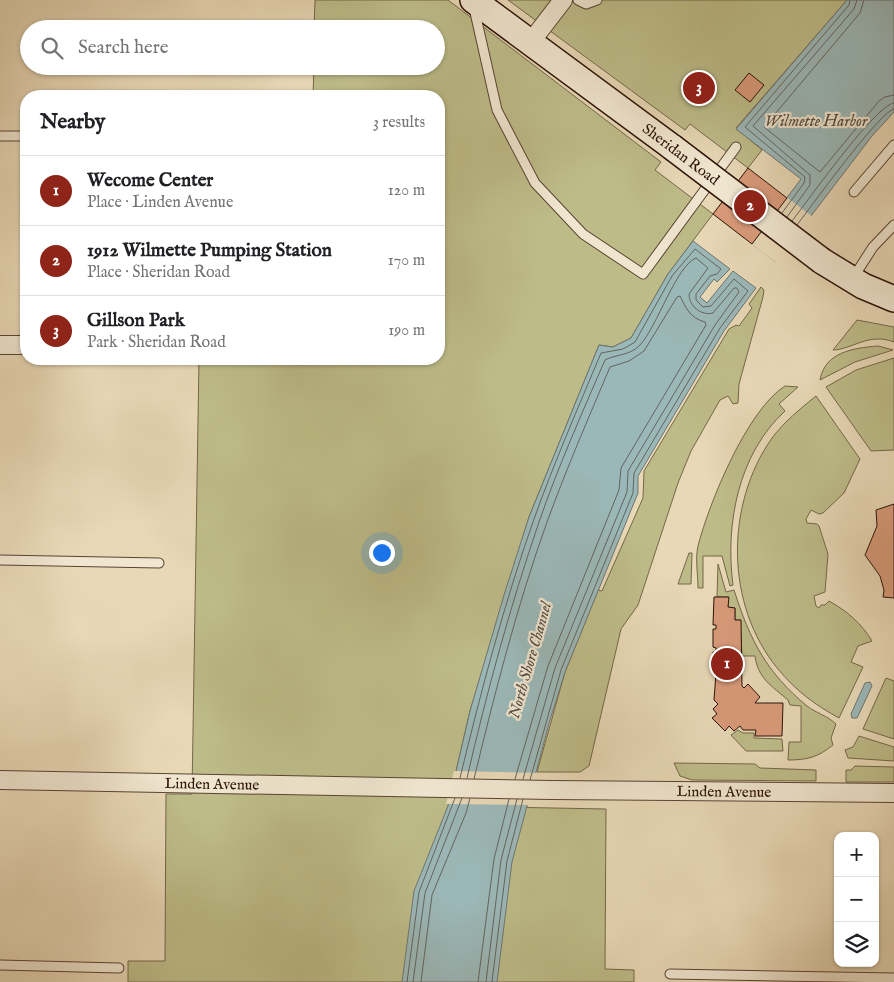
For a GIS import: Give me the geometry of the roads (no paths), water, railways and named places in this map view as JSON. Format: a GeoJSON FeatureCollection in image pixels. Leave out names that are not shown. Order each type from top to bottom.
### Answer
{"type":"FeatureCollection","features":[{"type":"Feature","properties":{"kind":"street","name":"Sheridan Road"},"geometry":{"type":"LineString","coordinates":[[472,0],[672,147],[822,262],[863,286],[894,299]]}},
{"type":"Feature","properties":{"kind":"street"},"geometry":{"type":"LineString","coordinates":[[530,43],[563,0]]}},
{"type":"Feature","properties":{"kind":"street"},"geometry":{"type":"LineString","coordinates":[[0,345],[20,345]]}},
{"type":"Feature","properties":{"kind":"street","name":"Linden Avenue"},"geometry":{"type":"LineString","coordinates":[[0,780],[553,790],[894,793]]}},
{"type":"Feature","properties":{"kind":"lane"},"geometry":{"type":"LineString","coordinates":[[472,0],[497,110],[535,183],[583,234],[643,274],[736,148]]}},
{"type":"Feature","properties":{"kind":"lane"},"geometry":{"type":"LineString","coordinates":[[578,0],[586,4],[597,0]]}},
{"type":"Feature","properties":{"kind":"lane"},"geometry":{"type":"LineString","coordinates":[[0,136],[20,136]]}},
{"type":"Feature","properties":{"kind":"lane"},"geometry":{"type":"LineString","coordinates":[[854,192],[894,144]]}},
{"type":"Feature","properties":{"kind":"lane"},"geometry":{"type":"LineString","coordinates":[[852,279],[873,247],[894,225]]}},
{"type":"Feature","properties":{"kind":"lane"},"geometry":{"type":"LineString","coordinates":[[0,560],[159,563]]}},
{"type":"Feature","properties":{"kind":"lane"},"geometry":{"type":"LineString","coordinates":[[0,965],[120,968]]}},
{"type":"Feature","properties":{"kind":"lane"},"geometry":{"type":"LineString","coordinates":[[670,974],[894,978]]}},
{"type":"Feature","properties":{"kind":"water","name":"Wilmette Harbor"},"geometry":{"type":"Polygon","coordinates":[[[847,0],[894,0],[894,112],[872,136],[776,262],[752,244],[801,179],[736,129],[847,0]]]}},
{"type":"Feature","properties":{"kind":"water","name":"North Shore Channel"},"geometry":{"type":"Polygon","coordinates":[[[693,241],[730,269],[717,282],[714,279],[700,297],[707,303],[733,271],[756,288],[724,331],[638,476],[638,493],[565,672],[550,720],[512,862],[497,982],[402,982],[414,891],[448,806],[470,711],[529,517],[599,345],[613,347],[631,338],[668,274],[693,241]]]}},
{"type":"Feature","properties":{"kind":"water"},"geometry":{"type":"Polygon","coordinates":[[[870,682],[872,686],[857,718],[852,718],[851,714],[865,683],[870,682]]]}},
{"type":"Feature","properties":{"kind":"place","name":"Gillson Park"},"geometry":{"type":"Point","coordinates":[699,88]}},
{"type":"Feature","properties":{"kind":"place","name":"1912 Wilmette Pumping Station"},"geometry":{"type":"Point","coordinates":[750,206]}},
{"type":"Feature","properties":{"kind":"place","name":"Wecome Center"},"geometry":{"type":"Point","coordinates":[727,664]}}]}
